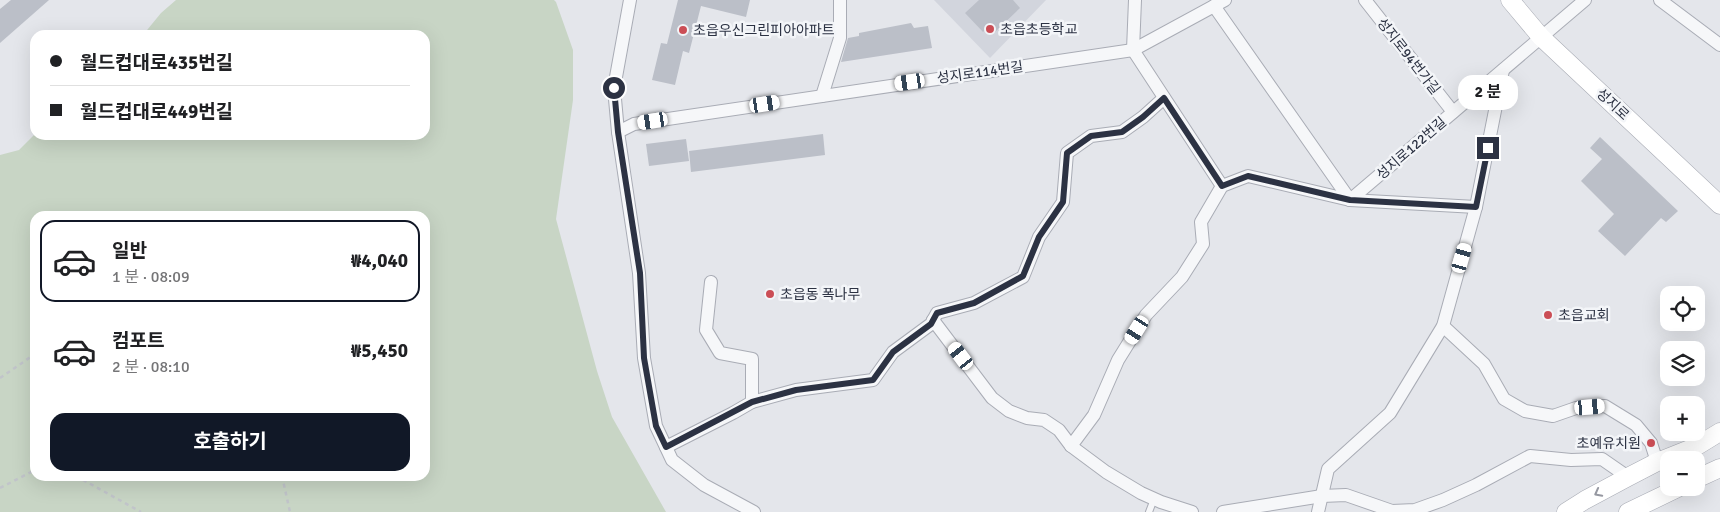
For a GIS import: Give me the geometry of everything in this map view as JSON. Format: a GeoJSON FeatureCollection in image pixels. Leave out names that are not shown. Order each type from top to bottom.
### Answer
{"type":"FeatureCollection","features":[{"type":"Feature","properties":{"kind":"main road","name":"성지로"},"geometry":{"type":"LineString","coordinates":[[1510,0],[1541,37],[1720,205]]}},
{"type":"Feature","properties":{"kind":"main road"},"geometry":{"type":"LineString","coordinates":[[1566,512],[1628,477],[1657,462],[1697,446],[1720,432]]}},
{"type":"Feature","properties":{"kind":"main road"},"geometry":{"type":"LineString","coordinates":[[1705,475],[1720,468]]}},
{"type":"Feature","properties":{"kind":"main road"},"geometry":{"type":"LineString","coordinates":[[1628,512],[1661,496]]}},
{"type":"Feature","properties":{"kind":"street"},"geometry":{"type":"LineString","coordinates":[[630,0],[614,88],[618,132],[640,273],[644,358],[656,426],[672,460],[704,485],[754,512]]}},
{"type":"Feature","properties":{"kind":"street"},"geometry":{"type":"LineString","coordinates":[[822,96],[840,38],[840,0]]}},
{"type":"Feature","properties":{"kind":"street"},"geometry":{"type":"LineString","coordinates":[[1135,0],[1133,50],[1222,186]]}},
{"type":"Feature","properties":{"kind":"street","name":"성지로94번가길"},"geometry":{"type":"LineString","coordinates":[[1365,0],[1453,112]]}},
{"type":"Feature","properties":{"kind":"street","name":"성지로122번길"},"geometry":{"type":"LineString","coordinates":[[1350,200],[1585,0]]}},
{"type":"Feature","properties":{"kind":"street"},"geometry":{"type":"LineString","coordinates":[[1660,0],[1720,45]]}},
{"type":"Feature","properties":{"kind":"street","name":"성지로114번길"},"geometry":{"type":"LineString","coordinates":[[618,132],[634,124],[1133,50],[1220,3],[1306,138],[1350,200]]}},
{"type":"Feature","properties":{"kind":"street"},"geometry":{"type":"LineString","coordinates":[[1318,512],[1328,469],[1390,413],[1443,326],[1476,207],[1503,70]]}},
{"type":"Feature","properties":{"kind":"street"},"geometry":{"type":"LineString","coordinates":[[666,447],[752,402],[796,390],[873,380],[893,352],[931,324],[937,313],[974,303],[1023,276],[1039,237],[1063,202],[1067,153],[1091,136],[1122,132],[1143,117],[1164,98]]}},
{"type":"Feature","properties":{"kind":"street"},"geometry":{"type":"LineString","coordinates":[[1071,446],[1094,415],[1118,360],[1146,316],[1182,277],[1203,244],[1201,222],[1222,186],[1248,176],[1350,200],[1476,207]]}},
{"type":"Feature","properties":{"kind":"street"},"geometry":{"type":"LineString","coordinates":[[710,282],[706,330],[720,353],[752,359],[752,402]]}},
{"type":"Feature","properties":{"kind":"street"},"geometry":{"type":"LineString","coordinates":[[933,320],[992,398],[1009,411],[1027,418],[1044,420],[1059,430],[1071,446],[1106,472],[1154,499],[1192,512]]}},
{"type":"Feature","properties":{"kind":"street"},"geometry":{"type":"LineString","coordinates":[[1443,326],[1484,364],[1504,399],[1525,411],[1553,416],[1576,408],[1605,406],[1636,425],[1651,443],[1657,462]]}},
{"type":"Feature","properties":{"kind":"street"},"geometry":{"type":"LineString","coordinates":[[1223,512],[1322,496],[1346,495],[1392,510],[1415,510],[1460,493],[1530,456],[1570,460],[1602,459],[1628,477]]}},
{"type":"Feature","properties":{"kind":"lane"},"geometry":{"type":"LineString","coordinates":[[1149,512],[1154,499]]}},
{"type":"Feature","properties":{"kind":"path"},"geometry":{"type":"LineString","coordinates":[[0,378],[30,357]]}},
{"type":"Feature","properties":{"kind":"path"},"geometry":{"type":"LineString","coordinates":[[0,488],[30,473]]}},
{"type":"Feature","properties":{"kind":"path"},"geometry":{"type":"LineString","coordinates":[[85,481],[141,512]]}},
{"type":"Feature","properties":{"kind":"path"},"geometry":{"type":"LineString","coordinates":[[283,481],[290,512]]}},
{"type":"Feature","properties":{"kind":"shaded area","name":"초읍초등학교"},"geometry":{"type":"Polygon","coordinates":[[[934,0],[1046,0],[990,58],[934,0]]]}},
{"type":"Feature","properties":{"kind":"green space"},"geometry":{"type":"Polygon","coordinates":[[[176,0],[554,0],[573,50],[573,100],[556,219],[597,371],[612,417],[666,512],[0,512],[0,155],[19,150],[30,139],[430,140],[430,30],[147,30],[161,13],[176,0]]]}},
{"type":"Feature","properties":{"kind":"building"},"geometry":{"type":"Polygon","coordinates":[[[11,0],[49,0],[0,43],[0,9],[11,0]]]}},
{"type":"Feature","properties":{"kind":"building","name":"초읍우신그린피아아파트"},"geometry":{"type":"Polygon","coordinates":[[[678,0],[750,0],[746,17],[701,6],[689,53],[683,51],[675,85],[652,80],[661,43],[667,44],[678,0]]]}},
{"type":"Feature","properties":{"kind":"building"},"geometry":{"type":"Polygon","coordinates":[[[979,0],[1013,0],[1020,8],[995,32],[989,26],[983,32],[965,13],[979,0]]]}},
{"type":"Feature","properties":{"kind":"building"},"geometry":{"type":"Polygon","coordinates":[[[911,23],[914,28],[928,26],[932,48],[841,62],[848,38],[859,36],[859,33],[911,23]]]}},
{"type":"Feature","properties":{"kind":"building"},"geometry":{"type":"Polygon","coordinates":[[[823,134],[825,155],[691,172],[689,151],[823,134]]]}},
{"type":"Feature","properties":{"kind":"building"},"geometry":{"type":"Polygon","coordinates":[[[1600,137],[1678,211],[1666,222],[1661,218],[1625,256],[1598,231],[1614,214],[1581,181],[1602,159],[1590,148],[1600,137]]]}},
{"type":"Feature","properties":{"kind":"building"},"geometry":{"type":"Polygon","coordinates":[[[686,139],[689,161],[649,166],[646,144],[686,139]]]}},
{"type":"Feature","properties":{"kind":"place","name":"초읍초등학교"},"geometry":{"type":"Point","coordinates":[990,29]}},
{"type":"Feature","properties":{"kind":"place","name":"초읍우신그린피아아파트"},"geometry":{"type":"Point","coordinates":[683,30]}},
{"type":"Feature","properties":{"kind":"place","name":"초읍동 폭나무"},"geometry":{"type":"Point","coordinates":[770,294]}},
{"type":"Feature","properties":{"kind":"place","name":"초읍교회"},"geometry":{"type":"Point","coordinates":[1548,315]}},
{"type":"Feature","properties":{"kind":"place","name":"초예유치원"},"geometry":{"type":"Point","coordinates":[1651,443]}},
{"type":"Feature","properties":{"kind":"route"},"geometry":{"type":"LineString","coordinates":[[614,88],[618,132],[640,273],[644,358],[656,426],[666,447],[752,402],[796,390],[862,383],[873,380],[893,352],[931,324],[937,313],[974,303],[1023,276],[1039,237],[1063,202],[1067,153],[1091,136],[1122,132],[1143,117],[1164,98],[1222,186],[1248,176],[1350,200],[1476,207],[1488,148]]}}]}
